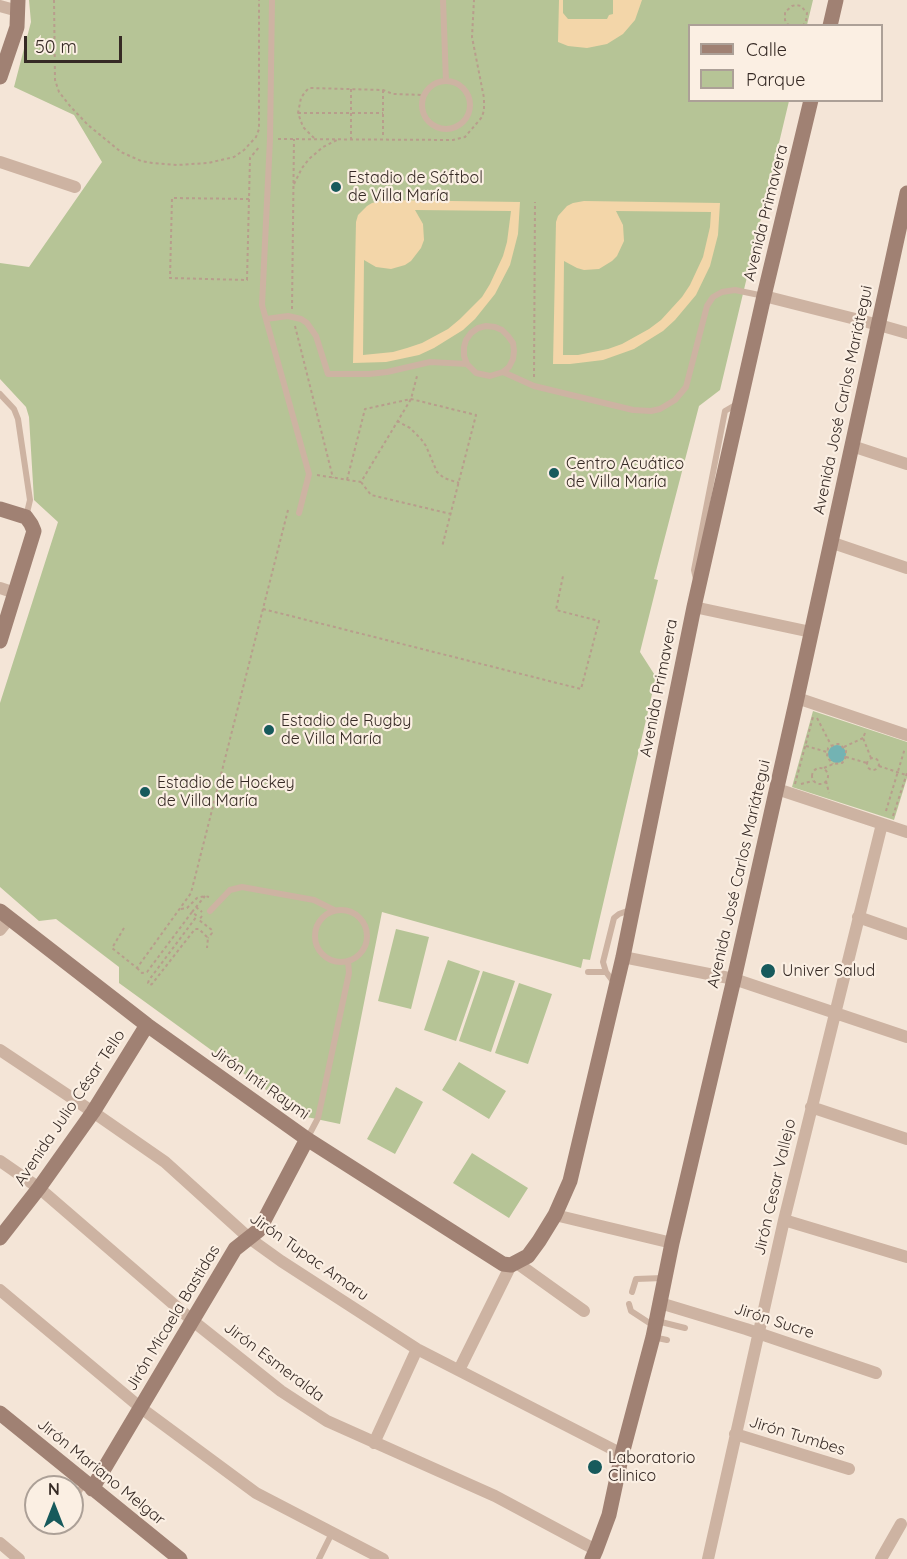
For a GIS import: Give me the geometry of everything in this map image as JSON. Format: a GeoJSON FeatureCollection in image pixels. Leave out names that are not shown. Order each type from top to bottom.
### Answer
{"type":"FeatureCollection","features":[{"type":"Feature","properties":{"kind":"street"},"geometry":{"type":"LineString","coordinates":[[830,24],[836,0]]}},
{"type":"Feature","properties":{"kind":"street"},"geometry":{"type":"LineString","coordinates":[[0,6],[18,6],[17,27],[0,77]]}},
{"type":"Feature","properties":{"kind":"street","name":"Avenida Primavera"},"geometry":{"type":"LineString","coordinates":[[514,1264],[528,1256],[540,1241],[570,1181],[623,957],[694,607],[764,296],[812,102]]}},
{"type":"Feature","properties":{"kind":"street"},"geometry":{"type":"LineString","coordinates":[[0,162],[75,187]]}},
{"type":"Feature","properties":{"kind":"street","name":"Avenida José Carlos Mariátegui"},"geometry":{"type":"LineString","coordinates":[[594,1555],[609,1515],[622,1455],[658,1331],[660,1303],[672,1242],[777,789],[907,193]]}},
{"type":"Feature","properties":{"kind":"street"},"geometry":{"type":"LineString","coordinates":[[764,296],[907,333]]}},
{"type":"Feature","properties":{"kind":"street"},"geometry":{"type":"LineString","coordinates":[[852,446],[907,464]]}},
{"type":"Feature","properties":{"kind":"street"},"geometry":{"type":"LineString","coordinates":[[0,508],[26,517],[34,531],[7,591],[0,641]]}},
{"type":"Feature","properties":{"kind":"street"},"geometry":{"type":"LineString","coordinates":[[830,542],[907,568]]}},
{"type":"Feature","properties":{"kind":"street"},"geometry":{"type":"LineString","coordinates":[[694,607],[811,632]]}},
{"type":"Feature","properties":{"kind":"street"},"geometry":{"type":"LineString","coordinates":[[797,698],[907,735]]}},
{"type":"Feature","properties":{"kind":"street"},"geometry":{"type":"LineString","coordinates":[[777,789],[907,832]]}},
{"type":"Feature","properties":{"kind":"street","name":"Jirón Cesar Vallejo"},"geometry":{"type":"LineString","coordinates":[[708,1559],[784,1220],[882,824]]}},
{"type":"Feature","properties":{"kind":"street"},"geometry":{"type":"LineString","coordinates":[[858,917],[907,934]]}},
{"type":"Feature","properties":{"kind":"street","name":"Jirón Inti Raymi"},"geometry":{"type":"LineString","coordinates":[[3,920],[307,1139],[503,1264],[514,1264]]}},
{"type":"Feature","properties":{"kind":"street"},"geometry":{"type":"LineString","coordinates":[[623,957],[734,979],[907,1037]]}},
{"type":"Feature","properties":{"kind":"street","name":"Avenida Julio César Tello"},"geometry":{"type":"LineString","coordinates":[[0,1238],[93,1112],[147,1025]]}},
{"type":"Feature","properties":{"kind":"street","name":"Jirón Tupac Amaru"},"geometry":{"type":"LineString","coordinates":[[0,1050],[165,1162],[249,1238],[281,1261],[417,1349],[622,1455]]}},
{"type":"Feature","properties":{"kind":"street"},"geometry":{"type":"LineString","coordinates":[[811,1107],[907,1139]]}},
{"type":"Feature","properties":{"kind":"street","name":"Jirón Micaela Bastidas"},"geometry":{"type":"LineString","coordinates":[[88,1486],[141,1408],[235,1249],[259,1230],[307,1139]]}},
{"type":"Feature","properties":{"kind":"street","name":"Jirón Esmeralda"},"geometry":{"type":"LineString","coordinates":[[0,1161],[39,1188],[193,1320],[281,1391],[327,1421],[495,1496],[594,1555]]}},
{"type":"Feature","properties":{"kind":"street"},"geometry":{"type":"LineString","coordinates":[[555,1215],[672,1242]]}},
{"type":"Feature","properties":{"kind":"street"},"geometry":{"type":"LineString","coordinates":[[784,1220],[907,1257]]}},
{"type":"Feature","properties":{"kind":"street"},"geometry":{"type":"LineString","coordinates":[[459,1370],[514,1264],[584,1311]]}},
{"type":"Feature","properties":{"kind":"street"},"geometry":{"type":"LineString","coordinates":[[0,1290],[141,1408],[256,1493],[383,1559]]}},
{"type":"Feature","properties":{"kind":"street","name":"Jirón Sucre"},"geometry":{"type":"LineString","coordinates":[[660,1303],[690,1322],[759,1333],[876,1373]]}},
{"type":"Feature","properties":{"kind":"street"},"geometry":{"type":"LineString","coordinates":[[374,1443],[417,1349]]}},
{"type":"Feature","properties":{"kind":"street","name":"Jirón Mariano Melgar"},"geometry":{"type":"LineString","coordinates":[[0,1413],[180,1559]]}},
{"type":"Feature","properties":{"kind":"street","name":"Jirón Tumbes"},"geometry":{"type":"LineString","coordinates":[[735,1434],[849,1469]]}},
{"type":"Feature","properties":{"kind":"street"},"geometry":{"type":"LineString","coordinates":[[880,1559],[901,1524]]}},
{"type":"Feature","properties":{"kind":"street"},"geometry":{"type":"LineString","coordinates":[[0,1543],[19,1559]]}},
{"type":"Feature","properties":{"kind":"lane"},"geometry":{"type":"LineString","coordinates":[[272,0],[270,139],[262,305],[309,474],[299,513]]}},
{"type":"Feature","properties":{"kind":"lane"},"geometry":{"type":"LineString","coordinates":[[443,0],[446,81]]}},
{"type":"Feature","properties":{"kind":"lane"},"geometry":{"type":"LineString","coordinates":[[446,81],[459,85],[468,95],[470,108],[468,115],[459,125],[446,129],[433,125],[424,115],[422,108],[424,95],[433,85],[446,81]]}},
{"type":"Feature","properties":{"kind":"lane"},"geometry":{"type":"LineString","coordinates":[[503,372],[534,386],[633,410],[642,412],[660,409],[675,400],[686,387],[707,306],[713,297],[722,291],[735,290],[764,296]]}},
{"type":"Feature","properties":{"kind":"lane"},"geometry":{"type":"LineString","coordinates":[[266,319],[288,315],[307,323],[316,336],[328,374],[387,372],[430,362],[467,364]]}},
{"type":"Feature","properties":{"kind":"lane"},"geometry":{"type":"LineString","coordinates":[[486,326],[502,330],[513,343],[513,359],[503,372],[483,376],[467,364],[464,356],[466,340],[478,328],[486,326]]}},
{"type":"Feature","properties":{"kind":"lane"},"geometry":{"type":"LineString","coordinates":[[0,394],[14,409],[18,419],[30,500],[26,517]]}},
{"type":"Feature","properties":{"kind":"lane"},"geometry":{"type":"LineString","coordinates":[[210,911],[230,890],[242,887],[314,900],[334,910]]}},
{"type":"Feature","properties":{"kind":"lane"},"geometry":{"type":"LineString","coordinates":[[616,986],[606,972],[603,962],[614,918],[633,908]]}},
{"type":"Feature","properties":{"kind":"lane"},"geometry":{"type":"LineString","coordinates":[[341,909],[354,913],[366,929],[364,949],[348,961],[341,962],[328,958],[318,949],[315,942],[315,929],[318,922],[334,910],[341,909]]}},
{"type":"Feature","properties":{"kind":"lane"},"geometry":{"type":"LineString","coordinates":[[307,1139],[318,1118],[349,973],[348,961]]}},
{"type":"Feature","properties":{"kind":"lane"},"geometry":{"type":"LineString","coordinates":[[588,972],[606,972]]}},
{"type":"Feature","properties":{"kind":"lane"},"geometry":{"type":"LineString","coordinates":[[632,1292],[636,1279],[665,1278]]}},
{"type":"Feature","properties":{"kind":"lane"},"geometry":{"type":"LineString","coordinates":[[629,1304],[631,1311],[658,1331],[690,1322]]}},
{"type":"Feature","properties":{"kind":"lane"},"geometry":{"type":"LineString","coordinates":[[84,1490],[88,1486]]}},
{"type":"Feature","properties":{"kind":"lane"},"geometry":{"type":"LineString","coordinates":[[319,1559],[332,1533]]}},
{"type":"Feature","properties":{"kind":"path"},"geometry":{"type":"LineString","coordinates":[[54,0],[55,80],[64,99],[88,125],[121,152],[152,163],[177,165],[208,163],[234,157],[256,137],[259,129],[259,0]]}},
{"type":"Feature","properties":{"kind":"path"},"geometry":{"type":"LineString","coordinates":[[249,199],[171,198],[170,278],[248,280],[250,158],[264,141],[270,139],[460,139],[465,137],[482,117],[484,110],[484,98],[472,37],[474,0]]}},
{"type":"Feature","properties":{"kind":"path"},"geometry":{"type":"LineString","coordinates":[[796,5],[797,0]]}},
{"type":"Feature","properties":{"kind":"path"},"geometry":{"type":"LineString","coordinates":[[788,24],[785,12],[796,5],[801,6],[807,13],[804,24]]}},
{"type":"Feature","properties":{"kind":"path"},"geometry":{"type":"LineString","coordinates":[[314,139],[303,127],[298,113],[301,98],[309,88],[383,90],[393,94],[424,95]]}},
{"type":"Feature","properties":{"kind":"path"},"geometry":{"type":"LineString","coordinates":[[351,89],[351,139]]}},
{"type":"Feature","properties":{"kind":"path"},"geometry":{"type":"LineString","coordinates":[[383,90],[383,139]]}},
{"type":"Feature","properties":{"kind":"path"},"geometry":{"type":"LineString","coordinates":[[298,113],[383,113]]}},
{"type":"Feature","properties":{"kind":"path"},"geometry":{"type":"LineString","coordinates":[[293,187],[309,159],[323,147],[340,139]]}},
{"type":"Feature","properties":{"kind":"path"},"geometry":{"type":"LineString","coordinates":[[534,386],[535,202]]}},
{"type":"Feature","properties":{"kind":"path"},"geometry":{"type":"LineString","coordinates":[[361,482],[411,399],[420,364]]}},
{"type":"Feature","properties":{"kind":"path"},"geometry":{"type":"LineString","coordinates":[[347,480],[365,409],[411,399],[476,415],[442,547]]}},
{"type":"Feature","properties":{"kind":"path"},"geometry":{"type":"LineString","coordinates":[[397,421],[410,428],[421,439],[437,472],[444,478],[459,483]]}},
{"type":"Feature","properties":{"kind":"path"},"geometry":{"type":"LineString","coordinates":[[309,474],[361,482],[371,495],[451,514]]}},
{"type":"Feature","properties":{"kind":"path"},"geometry":{"type":"LineString","coordinates":[[136,968],[191,893],[288,510]]}},
{"type":"Feature","properties":{"kind":"path"},"geometry":{"type":"LineString","coordinates":[[263,609],[581,689],[599,621],[556,610],[563,576]]}},
{"type":"Feature","properties":{"kind":"path"},"geometry":{"type":"LineString","coordinates":[[814,713],[825,717]]}},
{"type":"Feature","properties":{"kind":"path"},"geometry":{"type":"LineString","coordinates":[[814,713],[831,745]]}},
{"type":"Feature","properties":{"kind":"path"},"geometry":{"type":"LineString","coordinates":[[803,788],[795,785],[814,713]]}},
{"type":"Feature","properties":{"kind":"path"},"geometry":{"type":"LineString","coordinates":[[866,730],[863,738],[871,758],[877,760],[879,766]]}},
{"type":"Feature","properties":{"kind":"path"},"geometry":{"type":"LineString","coordinates":[[831,745],[844,747],[863,738]]}},
{"type":"Feature","properties":{"kind":"path"},"geometry":{"type":"LineString","coordinates":[[879,766],[898,772],[907,774],[893,817],[885,814],[898,772],[907,744]]}},
{"type":"Feature","properties":{"kind":"path"},"geometry":{"type":"LineString","coordinates":[[831,745],[826,752],[826,758],[833,764]]}},
{"type":"Feature","properties":{"kind":"path"},"geometry":{"type":"LineString","coordinates":[[805,746],[826,752]]}},
{"type":"Feature","properties":{"kind":"path"},"geometry":{"type":"LineString","coordinates":[[824,768],[828,774],[826,782],[815,783],[811,777],[813,770],[842,763],[846,757],[844,747]]}},
{"type":"Feature","properties":{"kind":"path"},"geometry":{"type":"LineString","coordinates":[[846,757],[867,763]]}},
{"type":"Feature","properties":{"kind":"path"},"geometry":{"type":"LineString","coordinates":[[871,758],[867,763],[868,769],[874,771],[879,766]]}},
{"type":"Feature","properties":{"kind":"path"},"geometry":{"type":"LineString","coordinates":[[821,794],[830,796]]}},
{"type":"Feature","properties":{"kind":"path"},"geometry":{"type":"LineString","coordinates":[[124,928],[112,948],[142,973],[147,972],[205,896]]}},
{"type":"Feature","properties":{"kind":"path"},"geometry":{"type":"LineString","coordinates":[[181,909],[187,908],[197,898]]}},
{"type":"Feature","properties":{"kind":"path"},"geometry":{"type":"LineString","coordinates":[[192,912],[197,916],[148,983],[152,984],[195,928],[208,938]]}},
{"type":"Feature","properties":{"kind":"path"},"geometry":{"type":"LineString","coordinates":[[207,948],[208,938],[212,932],[209,927]]}},
{"type":"Feature","properties":{"kind":"green space"},"geometry":{"type":"Polygon","coordinates":[[[29,0],[813,0],[807,24],[688,24],[688,102],[789,102],[720,390],[699,406],[654,579],[658,580],[640,652],[656,677],[590,960],[583,959],[581,968],[382,912],[340,1124],[302,1116],[119,983],[119,967],[56,919],[39,921],[0,887],[0,703],[58,522],[34,500],[29,417],[26,407],[0,379],[0,263],[29,267],[102,162],[74,115],[14,87],[31,22],[29,0]]]}},
{"type":"Feature","properties":{"kind":"green space"},"geometry":{"type":"Polygon","coordinates":[[[813,711],[907,742],[907,778],[894,820],[792,787],[813,711]]]}},
{"type":"Feature","properties":{"kind":"green space"},"geometry":{"type":"Polygon","coordinates":[[[396,929],[429,937],[411,1009],[378,1001],[396,929]]]}},
{"type":"Feature","properties":{"kind":"green space"},"geometry":{"type":"Polygon","coordinates":[[[448,960],[480,971],[456,1041],[424,1030],[448,960]]]}},
{"type":"Feature","properties":{"kind":"green space"},"geometry":{"type":"Polygon","coordinates":[[[483,971],[515,981],[491,1052],[459,1041],[483,971]]]}},
{"type":"Feature","properties":{"kind":"green space"},"geometry":{"type":"Polygon","coordinates":[[[519,983],[552,994],[528,1064],[495,1053],[519,983]]]}},
{"type":"Feature","properties":{"kind":"green space"},"geometry":{"type":"Polygon","coordinates":[[[459,1062],[506,1091],[489,1119],[442,1090],[459,1062]]]}},
{"type":"Feature","properties":{"kind":"green space"},"geometry":{"type":"Polygon","coordinates":[[[396,1087],[423,1102],[395,1154],[367,1139],[396,1087]]]}},
{"type":"Feature","properties":{"kind":"green space"},"geometry":{"type":"Polygon","coordinates":[[[472,1153],[528,1188],[509,1218],[453,1183],[472,1153]]]}},
{"type":"Feature","properties":{"kind":"sand"},"geometry":{"type":"Polygon","coordinates":[[[559,0],[563,0],[563,13],[568,19],[607,19],[613,14],[613,0],[642,0],[635,20],[623,34],[607,44],[587,48],[568,46],[558,42],[559,0]]]}},
{"type":"Feature","properties":{"kind":"sand"},"geometry":{"type":"Polygon","coordinates":[[[384,200],[520,202],[518,234],[510,265],[495,294],[463,330],[419,355],[386,362],[353,363],[356,222],[358,215],[372,203],[384,200]],[[415,210],[423,224],[424,240],[411,261],[391,269],[376,267],[364,260],[363,355],[393,352],[422,343],[448,329],[460,319],[482,297],[490,284],[503,256],[511,211],[415,210]]]}},
{"type":"Feature","properties":{"kind":"sand"},"geometry":{"type":"Polygon","coordinates":[[[584,201],[720,203],[718,235],[710,266],[696,295],[663,331],[634,349],[603,360],[553,364],[556,222],[558,216],[573,203],[584,201]],[[616,211],[623,225],[624,241],[612,261],[599,269],[584,270],[564,261],[563,355],[578,355],[622,344],[661,320],[690,285],[703,257],[711,212],[616,211]]]}},
{"type":"Feature","properties":{"kind":"water"},"geometry":{"type":"Polygon","coordinates":[[[837,745],[843,748],[846,754],[843,760],[837,763],[831,760],[828,754],[831,748],[837,745]]]}},
{"type":"Feature","properties":{"kind":"place","name":"Estadio de Sóftbol de Villa María"},"geometry":{"type":"Point","coordinates":[336,187]}},
{"type":"Feature","properties":{"kind":"place","name":"Centro Acuático de Villa María"},"geometry":{"type":"Point","coordinates":[554,473]}},
{"type":"Feature","properties":{"kind":"place","name":"Estadio de Rugby de Villa María"},"geometry":{"type":"Point","coordinates":[269,730]}},
{"type":"Feature","properties":{"kind":"place","name":"Estadio de Hockey de Villa María"},"geometry":{"type":"Point","coordinates":[145,792]}},
{"type":"Feature","properties":{"kind":"place","name":"Univer Salud"},"geometry":{"type":"Point","coordinates":[768,971]}},
{"type":"Feature","properties":{"kind":"place","name":"Laboratorio Clinico"},"geometry":{"type":"Point","coordinates":[595,1467]}}]}
